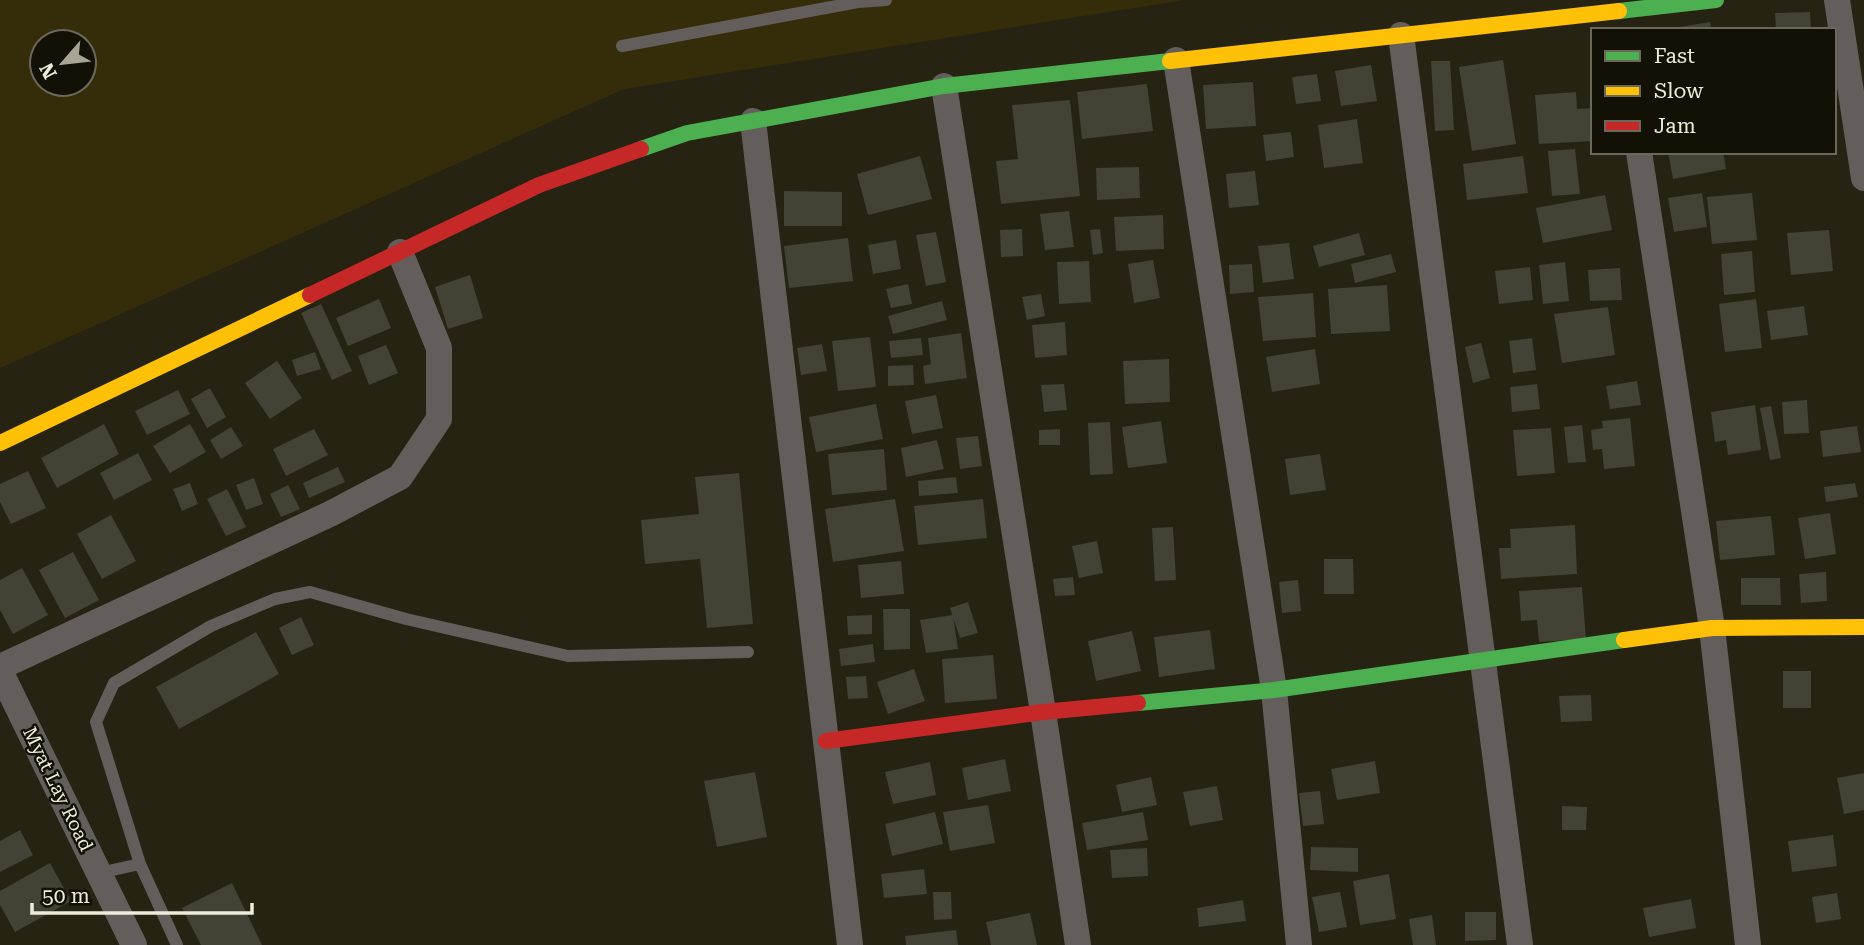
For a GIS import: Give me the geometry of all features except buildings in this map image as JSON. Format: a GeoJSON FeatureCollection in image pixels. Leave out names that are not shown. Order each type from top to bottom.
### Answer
{"type":"FeatureCollection","features":[{"type":"Feature","properties":{"kind":"main road"},"geometry":{"type":"LineString","coordinates":[[0,443],[539,185],[687,133],[944,86],[1401,35],[1619,20],[1716,0]]}},
{"type":"Feature","properties":{"kind":"main road"},"geometry":{"type":"LineString","coordinates":[[826,740],[1043,712],[1274,690],[1712,628],[1864,627]]}},
{"type":"Feature","properties":{"kind":"street"},"geometry":{"type":"LineString","coordinates":[[1837,0],[1864,178]]}},
{"type":"Feature","properties":{"kind":"street"},"geometry":{"type":"LineString","coordinates":[[1401,35],[1520,945]]}},
{"type":"Feature","properties":{"kind":"street"},"geometry":{"type":"LineString","coordinates":[[1176,60],[1274,690],[1299,945]]}},
{"type":"Feature","properties":{"kind":"street"},"geometry":{"type":"LineString","coordinates":[[944,86],[1078,945]]}},
{"type":"Feature","properties":{"kind":"street"},"geometry":{"type":"LineString","coordinates":[[753,121],[850,945]]}},
{"type":"Feature","properties":{"kind":"street"},"geometry":{"type":"LineString","coordinates":[[1639,154],[1712,628],[1748,945]]}},
{"type":"Feature","properties":{"kind":"street"},"geometry":{"type":"LineString","coordinates":[[0,669],[330,514],[400,477],[439,419],[439,348],[400,251]]}},
{"type":"Feature","properties":{"kind":"street","name":"Myat Lay Road"},"geometry":{"type":"LineString","coordinates":[[0,669],[134,945]]}},
{"type":"Feature","properties":{"kind":"lane"},"geometry":{"type":"LineString","coordinates":[[622,46],[858,2],[886,0]]}},
{"type":"Feature","properties":{"kind":"lane"},"geometry":{"type":"LineString","coordinates":[[177,945],[140,863],[96,722],[114,683],[211,626],[275,599],[310,592],[406,619],[568,656],[748,652]]}},
{"type":"Feature","properties":{"kind":"lane"},"geometry":{"type":"LineString","coordinates":[[99,873],[140,863]]}},
{"type":"Feature","properties":{"kind":"shaded area"},"geometry":{"type":"Polygon","coordinates":[[[0,0],[1184,0],[624,89],[0,368],[0,0]]]}},
{"type":"Feature","properties":{"kind":"traffic: fast"},"geometry":{"type":"LineString","coordinates":[[1619,11],[1716,0]]}},
{"type":"Feature","properties":{"kind":"traffic: fast"},"geometry":{"type":"LineString","coordinates":[[641,149],[687,133],[944,86],[1170,61]]}},
{"type":"Feature","properties":{"kind":"traffic: fast"},"geometry":{"type":"LineString","coordinates":[[1138,703],[1274,690],[1624,640]]}},
{"type":"Feature","properties":{"kind":"traffic: slow"},"geometry":{"type":"LineString","coordinates":[[1170,61],[1619,11]]}},
{"type":"Feature","properties":{"kind":"traffic: slow"},"geometry":{"type":"LineString","coordinates":[[0,443],[310,295]]}},
{"type":"Feature","properties":{"kind":"traffic: slow"},"geometry":{"type":"LineString","coordinates":[[1624,640],[1712,628],[1864,627]]}},
{"type":"Feature","properties":{"kind":"traffic: jam"},"geometry":{"type":"LineString","coordinates":[[310,295],[539,185],[641,149]]}},
{"type":"Feature","properties":{"kind":"traffic: jam"},"geometry":{"type":"LineString","coordinates":[[826,741],[1043,712],[1138,703]]}}]}
